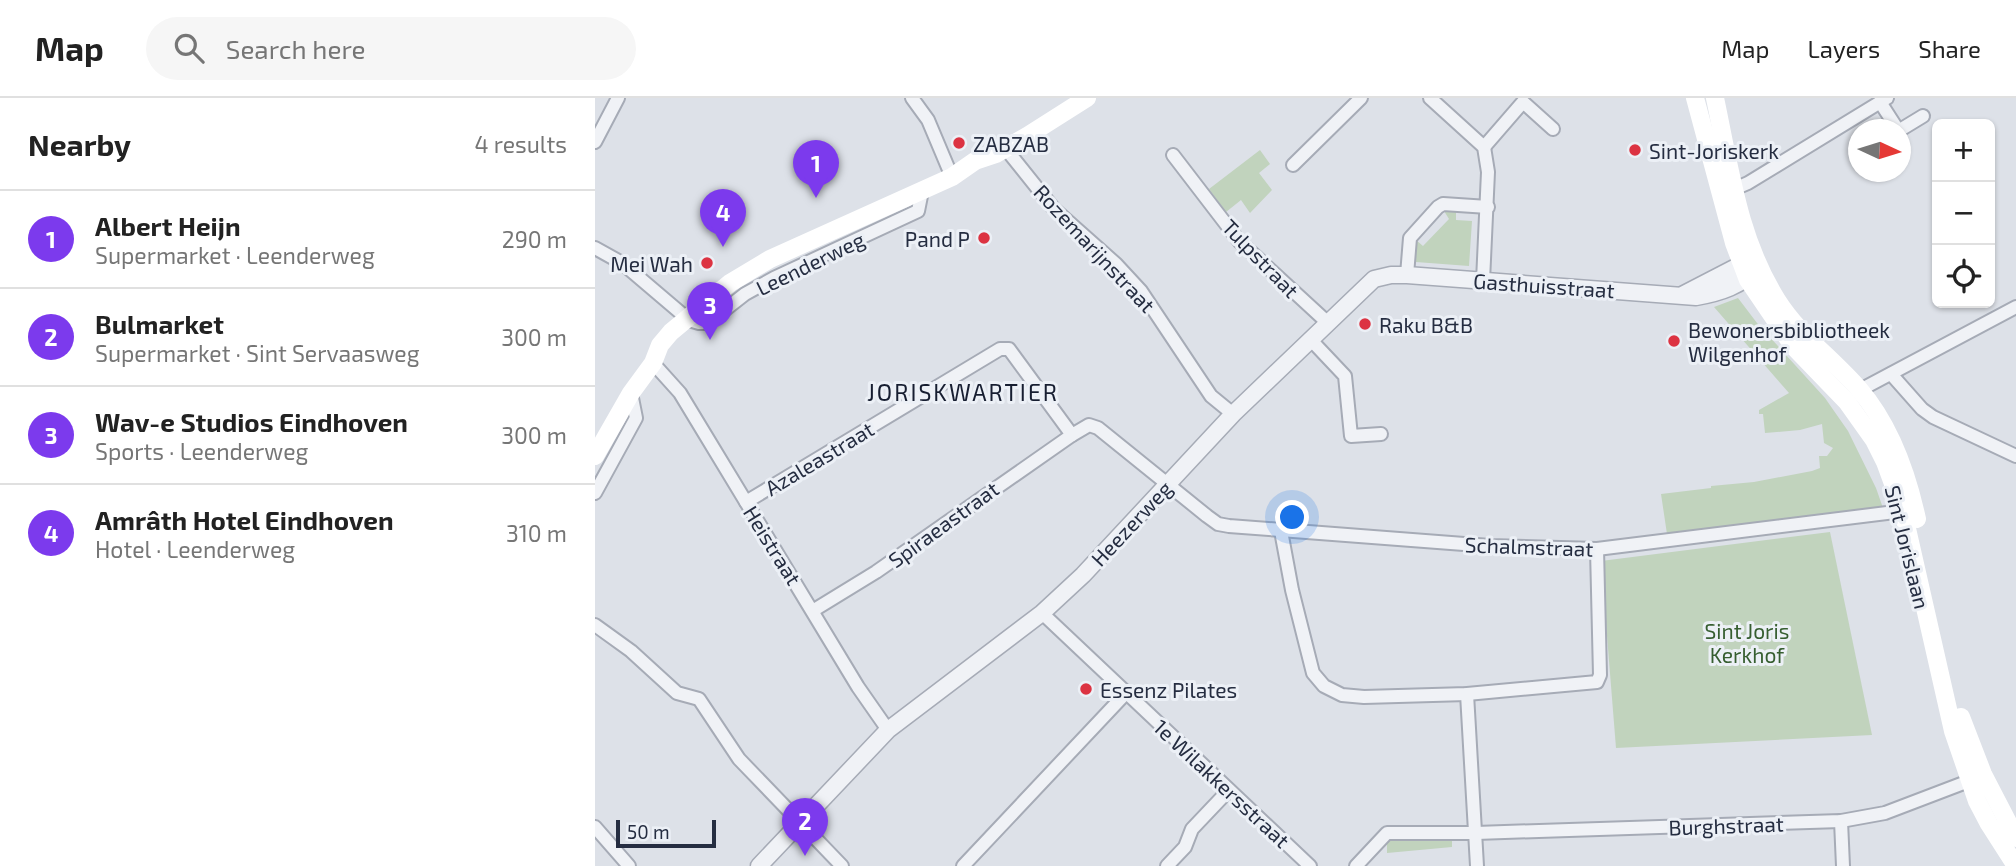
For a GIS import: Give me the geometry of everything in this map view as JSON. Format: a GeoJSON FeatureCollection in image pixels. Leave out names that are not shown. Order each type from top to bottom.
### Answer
{"type":"FeatureCollection","features":[{"type":"Feature","properties":{"kind":"main road","name":"Leenderweg"},"geometry":{"type":"LineString","coordinates":[[595,456],[601,432],[653,363],[660,345],[671,332],[689,320],[730,283],[770,259],[957,174],[989,163],[1001,151],[1087,98]]}},
{"type":"Feature","properties":{"kind":"main road","name":"Sint Jorislaan"},"geometry":{"type":"LineString","coordinates":[[1695,98],[1728,192],[1742,222],[1749,270],[1793,346],[1847,402],[1868,430],[1885,462],[1903,511],[1945,704],[1969,780],[1989,824],[2016,866]]}},
{"type":"Feature","properties":{"kind":"main road","name":"Sint Jorislaan"},"geometry":{"type":"LineString","coordinates":[[1715,98],[1728,192]]}},
{"type":"Feature","properties":{"kind":"main road","name":"Sint Jorislaan"},"geometry":{"type":"LineString","coordinates":[[1749,270],[1798,329],[1860,390],[1891,439],[1914,505],[1962,720],[1983,774],[2016,838]]}},
{"type":"Feature","properties":{"kind":"street"},"geometry":{"type":"LineString","coordinates":[[595,142],[618,98]]}},
{"type":"Feature","properties":{"kind":"street"},"geometry":{"type":"LineString","coordinates":[[912,98],[928,120],[957,174]]}},
{"type":"Feature","properties":{"kind":"street"},"geometry":{"type":"LineString","coordinates":[[1293,165],[1361,98]]}},
{"type":"Feature","properties":{"kind":"street"},"geometry":{"type":"LineString","coordinates":[[1430,98],[1484,147],[1488,172],[1488,207],[1483,281]]}},
{"type":"Feature","properties":{"kind":"street"},"geometry":{"type":"LineString","coordinates":[[1728,192],[1884,100],[1894,119]]}},
{"type":"Feature","properties":{"kind":"street"},"geometry":{"type":"LineString","coordinates":[[1484,147],[1523,102],[1553,129]]}},
{"type":"Feature","properties":{"kind":"street"},"geometry":{"type":"LineString","coordinates":[[1911,123],[1923,116]]}},
{"type":"Feature","properties":{"kind":"street","name":"Rozemarijnstraat"},"geometry":{"type":"LineString","coordinates":[[1001,151],[1046,200],[1116,264],[1141,291],[1211,396],[1233,414]]}},
{"type":"Feature","properties":{"kind":"street","name":"Tulpstraat"},"geometry":{"type":"LineString","coordinates":[[1173,155],[1240,242],[1328,323]]}},
{"type":"Feature","properties":{"kind":"street","name":"Leenderweg"},"geometry":{"type":"LineString","coordinates":[[689,320],[708,323],[745,294],[774,278],[918,211],[922,191]]}},
{"type":"Feature","properties":{"kind":"street"},"geometry":{"type":"LineString","coordinates":[[1406,275],[1408,243],[1438,207],[1443,204],[1488,207]]}},
{"type":"Feature","properties":{"kind":"street"},"geometry":{"type":"LineString","coordinates":[[595,248],[638,275],[689,320]]}},
{"type":"Feature","properties":{"kind":"street","name":"Gasthuisstraat"},"geometry":{"type":"LineString","coordinates":[[1406,275],[1682,295],[1749,270]]}},
{"type":"Feature","properties":{"kind":"street","name":"Heezerweg"},"geometry":{"type":"LineString","coordinates":[[759,866],[888,730],[1042,613],[1083,575],[1233,414],[1374,279],[1406,275]]}},
{"type":"Feature","properties":{"kind":"street"},"geometry":{"type":"LineString","coordinates":[[1860,390],[2016,307]]}},
{"type":"Feature","properties":{"kind":"street"},"geometry":{"type":"LineString","coordinates":[[1311,340],[1345,376],[1351,436],[1381,434]]}},
{"type":"Feature","properties":{"kind":"street","name":"Azaleastraat"},"geometry":{"type":"LineString","coordinates":[[746,502],[1000,349],[1009,349],[1072,435]]}},
{"type":"Feature","properties":{"kind":"street","name":"Heistraat"},"geometry":{"type":"LineString","coordinates":[[653,363],[680,393],[814,610],[858,687],[888,730]]}},
{"type":"Feature","properties":{"kind":"street"},"geometry":{"type":"LineString","coordinates":[[1891,374],[1922,409],[1933,417],[2016,456]]}},
{"type":"Feature","properties":{"kind":"street"},"geometry":{"type":"LineString","coordinates":[[595,492],[636,418],[631,393]]}},
{"type":"Feature","properties":{"kind":"street","name":"Schalmstraat"},"geometry":{"type":"LineString","coordinates":[[1072,435],[1090,425],[1098,428],[1218,524],[1281,531],[1490,546],[1597,549],[1903,511]]}},
{"type":"Feature","properties":{"kind":"street","name":"Spiraeastraat"},"geometry":{"type":"LineString","coordinates":[[814,610],[876,572],[1072,435]]}},
{"type":"Feature","properties":{"kind":"street"},"geometry":{"type":"LineString","coordinates":[[1281,531],[1292,590],[1313,673],[1324,686],[1342,695],[1364,697],[1467,694],[1597,682],[1601,675],[1597,549]]}},
{"type":"Feature","properties":{"kind":"street","name":"1e Wilakkersstraat"},"geometry":{"type":"LineString","coordinates":[[1042,613],[1310,866]]}},
{"type":"Feature","properties":{"kind":"street"},"geometry":{"type":"LineString","coordinates":[[595,625],[631,651],[677,693],[699,699],[739,759],[842,866]]}},
{"type":"Feature","properties":{"kind":"street"},"geometry":{"type":"LineString","coordinates":[[963,866],[1126,693]]}},
{"type":"Feature","properties":{"kind":"street"},"geometry":{"type":"LineString","coordinates":[[1467,694],[1477,866]]}},
{"type":"Feature","properties":{"kind":"street","name":"Burghstraat"},"geometry":{"type":"LineString","coordinates":[[1356,866],[1387,833],[1476,833],[1841,821],[1885,813],[1969,780]]}},
{"type":"Feature","properties":{"kind":"street"},"geometry":{"type":"LineString","coordinates":[[1167,866],[1185,847],[1192,829],[1229,790]]}},
{"type":"Feature","properties":{"kind":"street"},"geometry":{"type":"LineString","coordinates":[[1841,821],[1843,866]]}},
{"type":"Feature","properties":{"kind":"street"},"geometry":{"type":"LineString","coordinates":[[595,827],[629,866]]}},
{"type":"Feature","properties":{"kind":"green space"},"geometry":{"type":"Polygon","coordinates":[[[1260,150],[1270,164],[1259,173],[1272,190],[1250,213],[1241,200],[1226,212],[1209,189],[1260,150]]]}},
{"type":"Feature","properties":{"kind":"green space"},"geometry":{"type":"Polygon","coordinates":[[[1444,211],[1456,212],[1456,220],[1472,221],[1469,266],[1416,262],[1413,259],[1416,240],[1423,246],[1449,219],[1444,211]]]}},
{"type":"Feature","properties":{"kind":"green space"},"geometry":{"type":"Polygon","coordinates":[[[1738,298],[1825,398],[1848,431],[1883,508],[1667,534],[1661,494],[1754,482],[1812,471],[1820,468],[1819,456],[1827,456],[1833,448],[1824,443],[1822,424],[1800,430],[1765,433],[1763,414],[1759,414],[1759,410],[1789,393],[1714,307],[1738,298]]]}},
{"type":"Feature","properties":{"kind":"green space","name":"Sint Joris Kerkhof"},"geometry":{"type":"Polygon","coordinates":[[[1830,532],[1872,735],[1616,748],[1601,561],[1830,532]]]}},
{"type":"Feature","properties":{"kind":"green space"},"geometry":{"type":"Polygon","coordinates":[[[1387,837],[1452,837],[1452,847],[1387,853],[1387,837]]]}},
{"type":"Feature","properties":{"kind":"place","name":"ZABZAB"},"geometry":{"type":"Point","coordinates":[959,143]}},
{"type":"Feature","properties":{"kind":"place","name":"Sint-Joriskerk"},"geometry":{"type":"Point","coordinates":[1635,150]}},
{"type":"Feature","properties":{"kind":"place","name":"Albert Heijn"},"geometry":{"type":"Point","coordinates":[816,198]}},
{"type":"Feature","properties":{"kind":"place","name":"Pand P"},"geometry":{"type":"Point","coordinates":[984,238]}},
{"type":"Feature","properties":{"kind":"place","name":"Amrâth Hotel Eindhoven"},"geometry":{"type":"Point","coordinates":[723,247]}},
{"type":"Feature","properties":{"kind":"place","name":"Mei Wah"},"geometry":{"type":"Point","coordinates":[707,263]}},
{"type":"Feature","properties":{"kind":"place","name":"Raku B&B"},"geometry":{"type":"Point","coordinates":[1365,324]}},
{"type":"Feature","properties":{"kind":"place","name":"Wav-e Studios Eindhoven"},"geometry":{"type":"Point","coordinates":[710,340]}},
{"type":"Feature","properties":{"kind":"place","name":"Bewonersbibliotheek Wilgenhof"},"geometry":{"type":"Point","coordinates":[1674,341]}},
{"type":"Feature","properties":{"kind":"place","name":"Essenz Pilates"},"geometry":{"type":"Point","coordinates":[1086,689]}},
{"type":"Feature","properties":{"kind":"place","name":"Bulmarket"},"geometry":{"type":"Point","coordinates":[805,856]}},
{"type":"Feature","properties":{"kind":"district","name":"JORISKWARTIER"},"geometry":{"type":"Point","coordinates":[963,392]}}]}
